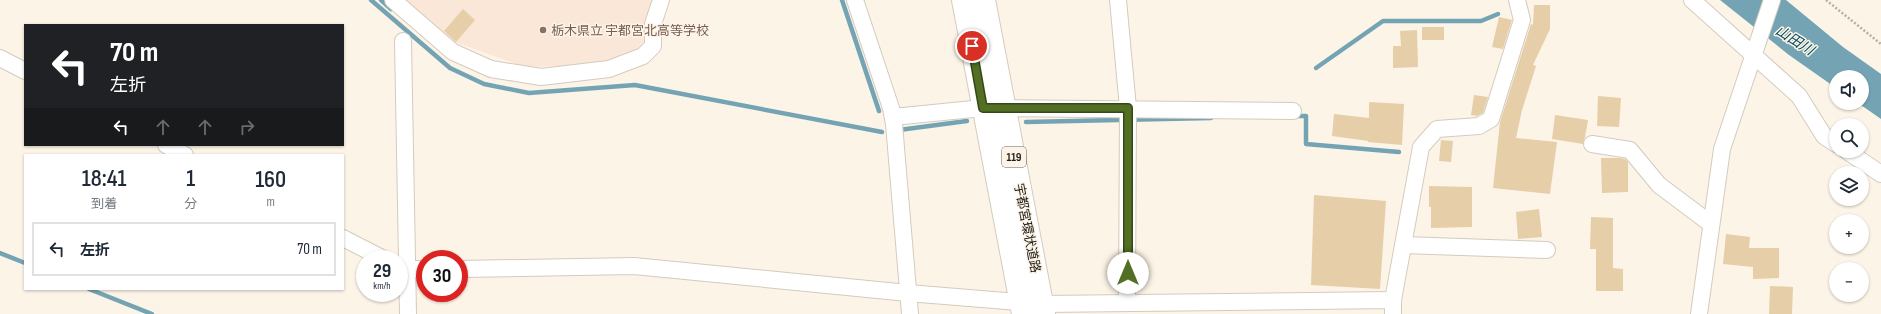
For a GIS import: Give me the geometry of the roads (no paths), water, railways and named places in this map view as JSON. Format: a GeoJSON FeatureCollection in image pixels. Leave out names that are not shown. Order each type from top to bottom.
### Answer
{"type":"FeatureCollection","features":[{"type":"Feature","properties":{"kind":"highway","name":"宇都宮環状道路"},"geometry":{"type":"LineString","coordinates":[[963,0],[1022,308]]}},
{"type":"Feature","properties":{"kind":"highway","name":"宇都宮環状道路"},"geometry":{"type":"LineString","coordinates":[[984,0],[1043,309]]}},
{"type":"Feature","properties":{"kind":"street"},"geometry":{"type":"LineString","coordinates":[[393,0],[453,52],[491,69],[541,77],[609,69],[643,56],[653,46],[653,24],[661,0]]}},
{"type":"Feature","properties":{"kind":"street"},"geometry":{"type":"LineString","coordinates":[[855,0],[893,117],[910,314]]}},
{"type":"Feature","properties":{"kind":"street"},"geometry":{"type":"LineString","coordinates":[[1118,0],[1128,108],[1127,303]]}},
{"type":"Feature","properties":{"kind":"street"},"geometry":{"type":"LineString","coordinates":[[468,268],[634,266],[908,293],[1022,308],[1043,309],[1127,303],[1196,308],[1393,307],[1421,147],[1437,129],[1479,126],[1491,119],[1522,20],[1517,0]]}},
{"type":"Feature","properties":{"kind":"street"},"geometry":{"type":"LineString","coordinates":[[1692,0],[1799,96],[1824,136],[1829,139]]}},
{"type":"Feature","properties":{"kind":"street"},"geometry":{"type":"LineString","coordinates":[[1699,314],[1722,149],[1772,0]]}},
{"type":"Feature","properties":{"kind":"street"},"geometry":{"type":"LineString","coordinates":[[403,41],[403,250]]}},
{"type":"Feature","properties":{"kind":"street"},"geometry":{"type":"LineString","coordinates":[[0,58],[24,70]]}},
{"type":"Feature","properties":{"kind":"street"},"geometry":{"type":"LineString","coordinates":[[893,117],[983,108],[1128,108],[1293,111]]}},
{"type":"Feature","properties":{"kind":"street"},"geometry":{"type":"LineString","coordinates":[[1592,144],[1630,150],[1659,185],[1711,224]]}},
{"type":"Feature","properties":{"kind":"street"},"geometry":{"type":"LineString","coordinates":[[168,146],[183,154]]}},
{"type":"Feature","properties":{"kind":"street"},"geometry":{"type":"LineString","coordinates":[[1857,158],[1881,174]]}},
{"type":"Feature","properties":{"kind":"street"},"geometry":{"type":"LineString","coordinates":[[344,239],[366,250]]}},
{"type":"Feature","properties":{"kind":"street"},"geometry":{"type":"LineString","coordinates":[[1403,245],[1547,250]]}},
{"type":"Feature","properties":{"kind":"street"},"geometry":{"type":"LineString","coordinates":[[407,302],[408,314]]}},
{"type":"Feature","properties":{"kind":"water","name":"山田川"},"geometry":{"type":"Polygon","coordinates":[[[1720,0],[1786,0],[1843,47],[1881,74],[1881,119],[1868,110],[1869,70],[1829,70],[1829,83],[1789,55],[1720,0]]]}},
{"type":"Feature","properties":{"kind":"waterway"},"geometry":{"type":"LineString","coordinates":[[371,0],[450,68],[484,84],[529,93],[635,85],[882,132]]}},
{"type":"Feature","properties":{"kind":"waterway"},"geometry":{"type":"LineString","coordinates":[[381,0],[391,9]]}},
{"type":"Feature","properties":{"kind":"waterway"},"geometry":{"type":"LineString","coordinates":[[842,0],[879,111]]}},
{"type":"Feature","properties":{"kind":"waterway"},"geometry":{"type":"LineString","coordinates":[[1316,68],[1383,21],[1481,21],[1498,14]]}},
{"type":"Feature","properties":{"kind":"waterway"},"geometry":{"type":"LineString","coordinates":[[1294,116],[1306,116],[1306,144],[1399,152]]}},
{"type":"Feature","properties":{"kind":"waterway"},"geometry":{"type":"LineString","coordinates":[[1026,122],[1211,118]]}},
{"type":"Feature","properties":{"kind":"waterway"},"geometry":{"type":"LineString","coordinates":[[899,130],[967,121]]}},
{"type":"Feature","properties":{"kind":"waterway"},"geometry":{"type":"LineString","coordinates":[[0,253],[24,263]]}},
{"type":"Feature","properties":{"kind":"waterway"},"geometry":{"type":"LineString","coordinates":[[92,290],[152,314]]}},
{"type":"Feature","properties":{"kind":"place","name":"栃木県立 宇都宮北高等学校"},"geometry":{"type":"Point","coordinates":[543,30]}}]}
